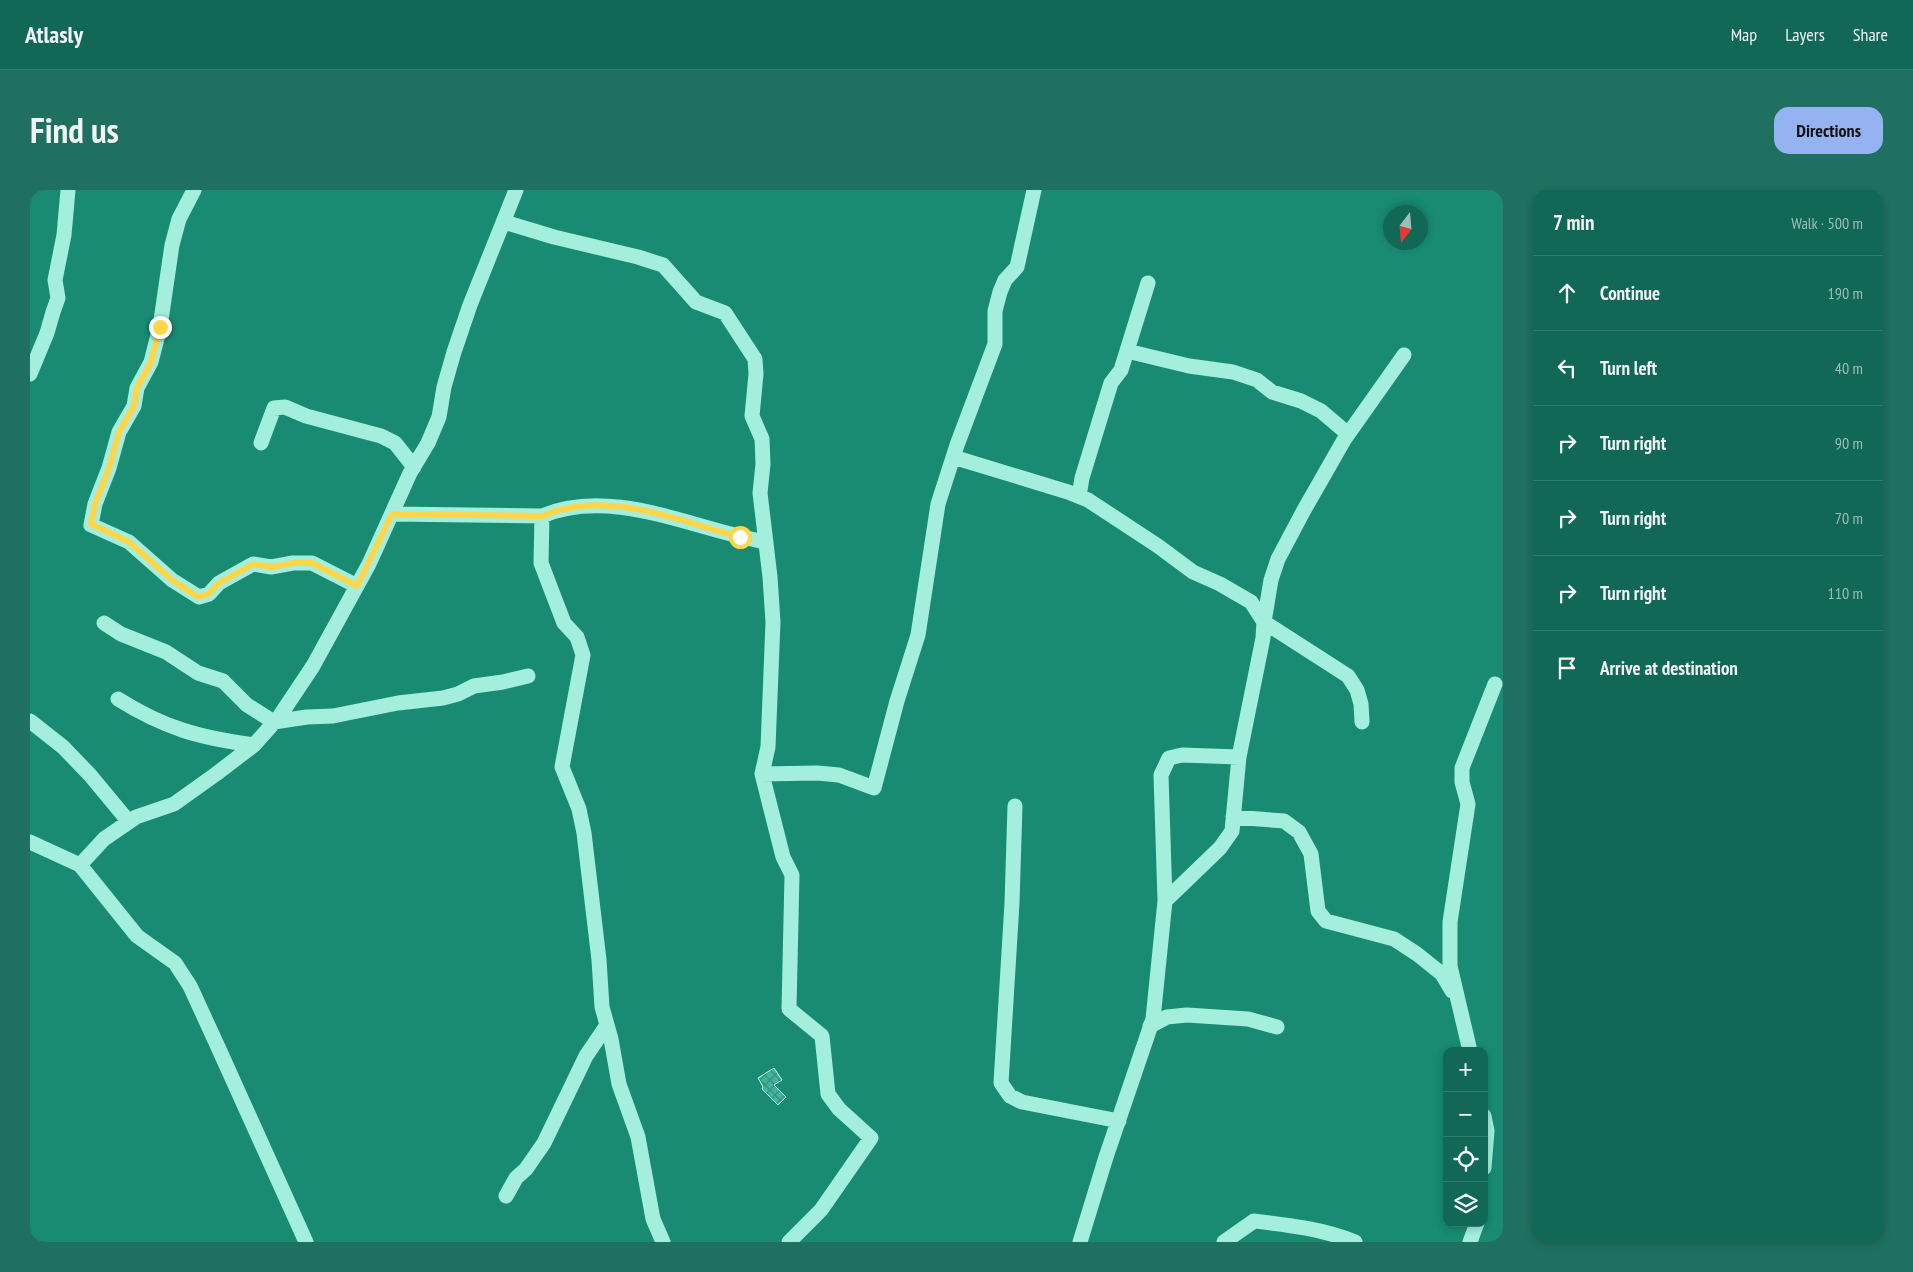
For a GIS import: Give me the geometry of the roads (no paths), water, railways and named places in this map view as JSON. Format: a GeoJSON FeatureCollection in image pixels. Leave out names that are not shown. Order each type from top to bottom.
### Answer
{"type":"FeatureCollection","features":[{"type":"Feature","properties":{"kind":"street"},"geometry":{"type":"LineString","coordinates":[[30,374],[47,333],[52,312],[58,298],[55,280],[64,235],[68,190]]}},
{"type":"Feature","properties":{"kind":"street"},"geometry":{"type":"LineString","coordinates":[[194,190],[179,219],[172,245],[160,327],[151,362],[137,388],[134,406],[119,432],[109,468],[95,504],[91,524],[129,542],[172,580],[198,597],[208,594],[219,583],[253,564],[272,567],[293,563],[312,563],[357,586]]}},
{"type":"Feature","properties":{"kind":"street"},"geometry":{"type":"LineString","coordinates":[[80,865],[104,839],[136,817],[174,804],[254,745],[274,722],[313,666],[357,586],[414,467],[428,443],[439,417],[444,387],[470,305],[516,190]]}},
{"type":"Feature","properties":{"kind":"street"},"geometry":{"type":"LineString","coordinates":[[762,774],[817,773],[839,775],[874,788],[897,701],[918,635],[938,504],[953,457],[995,344],[995,311],[1005,280],[1017,268],[1034,190]]}},
{"type":"Feature","properties":{"kind":"street"},"geometry":{"type":"LineString","coordinates":[[504,222],[663,265],[696,302],[725,313],[755,359],[756,374],[752,416],[762,438],[763,464],[760,494],[773,622],[768,747],[762,774],[783,857],[792,875],[789,1009],[822,1036],[828,1094],[839,1109],[871,1138],[822,1210],[789,1242]]}},
{"type":"Feature","properties":{"kind":"street"},"geometry":{"type":"LineString","coordinates":[[1079,496],[1082,478],[1111,383],[1121,370],[1148,283]]}},
{"type":"Feature","properties":{"kind":"street"},"geometry":{"type":"LineString","coordinates":[[1127,351],[1189,366],[1233,372],[1257,380],[1272,392],[1301,401],[1321,411],[1348,434]]}},
{"type":"Feature","properties":{"kind":"street"},"geometry":{"type":"LineString","coordinates":[[1165,901],[1220,848],[1232,831],[1240,757],[1263,638],[1271,580],[1278,559],[1348,434],[1404,355]]}},
{"type":"Feature","properties":{"kind":"street"},"geometry":{"type":"LineString","coordinates":[[261,443],[274,408],[285,407],[306,416],[381,436],[395,443],[414,467]]}},
{"type":"Feature","properties":{"kind":"street"},"geometry":{"type":"LineString","coordinates":[[953,457],[1088,500],[1158,546],[1193,572],[1220,584],[1251,602],[1264,622],[1348,676],[1357,690],[1361,704],[1362,722]]}},
{"type":"Feature","properties":{"kind":"street"},"geometry":{"type":"LineString","coordinates":[[392,514],[542,516],[559,508],[604,505],[636,509],[740,537],[766,542]]}},
{"type":"Feature","properties":{"kind":"street"},"geometry":{"type":"LineString","coordinates":[[542,516],[541,563],[564,623],[577,637],[583,655],[562,767],[580,810],[584,833],[598,950],[602,1007],[619,1084],[638,1137],[653,1219],[663,1242]]}},
{"type":"Feature","properties":{"kind":"street"},"geometry":{"type":"LineString","coordinates":[[104,623],[121,634],[166,652],[198,673],[223,682],[247,705],[274,722],[306,717],[333,716],[398,703],[443,698],[458,694],[474,686],[528,676]]}},
{"type":"Feature","properties":{"kind":"street"},"geometry":{"type":"LineString","coordinates":[[1469,1047],[1450,966],[1450,922],[1468,804],[1462,782],[1462,768],[1495,684]]}},
{"type":"Feature","properties":{"kind":"street"},"geometry":{"type":"LineString","coordinates":[[118,699],[144,716],[165,725],[209,739],[254,745]]}},
{"type":"Feature","properties":{"kind":"street"},"geometry":{"type":"LineString","coordinates":[[30,721],[63,747],[90,775],[129,822]]}},
{"type":"Feature","properties":{"kind":"street"},"geometry":{"type":"LineString","coordinates":[[1080,1242],[1153,1019],[1165,901],[1161,775],[1169,758],[1182,755],[1240,757]]}},
{"type":"Feature","properties":{"kind":"street"},"geometry":{"type":"LineString","coordinates":[[1015,806],[1012,903],[1002,1083],[1010,1096],[1022,1102],[1119,1121]]}},
{"type":"Feature","properties":{"kind":"street"},"geometry":{"type":"LineString","coordinates":[[1233,817],[1284,820],[1299,832],[1311,854],[1318,911],[1326,921],[1394,939],[1442,974],[1458,1001]]}},
{"type":"Feature","properties":{"kind":"street"},"geometry":{"type":"LineString","coordinates":[[30,842],[80,865],[137,936],[175,963],[190,986],[306,1242]]}},
{"type":"Feature","properties":{"kind":"street"},"geometry":{"type":"LineString","coordinates":[[1150,1026],[1167,1017],[1186,1015],[1248,1019],[1277,1027]]}},
{"type":"Feature","properties":{"kind":"street"},"geometry":{"type":"LineString","coordinates":[[506,1196],[516,1178],[526,1169],[544,1143],[586,1056],[607,1025]]}},
{"type":"Feature","properties":{"kind":"street"},"geometry":{"type":"LineString","coordinates":[[1224,1242],[1254,1221],[1288,1225],[1341,1236],[1355,1242]]}},
{"type":"Feature","properties":{"kind":"street"},"geometry":{"type":"LineString","coordinates":[[1470,1242],[1476,1227]]}}]}
